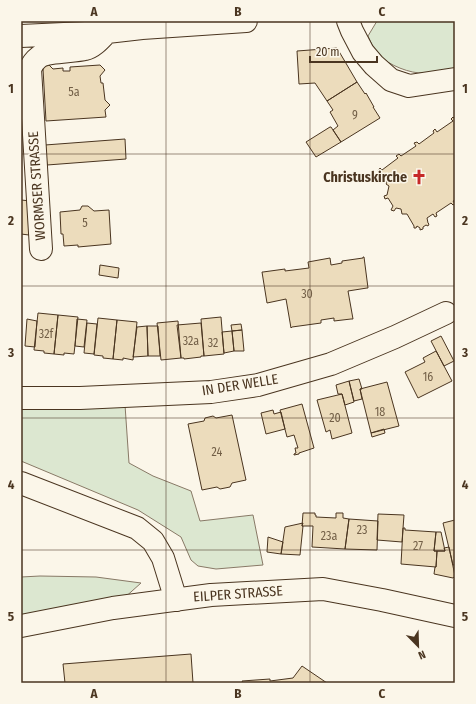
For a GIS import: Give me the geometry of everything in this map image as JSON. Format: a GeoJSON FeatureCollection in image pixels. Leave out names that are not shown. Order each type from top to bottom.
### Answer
{"type":"FeatureCollection","features":[{"type":"Feature","properties":{"kind":"street"},"geometry":{"type":"LineString","coordinates":[[21,36],[107,32],[142,28],[246,21]]}},
{"type":"Feature","properties":{"kind":"street"},"geometry":{"type":"LineString","coordinates":[[348,21],[363,52],[374,65],[391,80],[409,86],[455,79]]}},
{"type":"Feature","properties":{"kind":"street","name":"WORMSER STRASSE"},"geometry":{"type":"LineString","coordinates":[[41,249],[30,69],[33,63],[40,56],[87,49],[100,40],[107,32]]}},
{"type":"Feature","properties":{"kind":"street","name":"IN DER WELLE"},"geometry":{"type":"LineString","coordinates":[[21,398],[80,398],[211,392],[258,385],[331,364],[446,313]]}},
{"type":"Feature","properties":{"kind":"street"},"geometry":{"type":"LineString","coordinates":[[21,483],[137,528],[153,541],[163,558],[176,600]]}},
{"type":"Feature","properties":{"kind":"street","name":"EILPER STRASSE"},"geometry":{"type":"LineString","coordinates":[[21,626],[113,608],[211,595],[323,589],[455,616]]}},
{"type":"Feature","properties":{"kind":"green space"},"geometry":{"type":"Polygon","coordinates":[[[377,21],[455,21],[455,68],[419,73],[406,70],[383,59],[377,53],[368,36],[377,21]]]}},
{"type":"Feature","properties":{"kind":"green space"},"geometry":{"type":"Polygon","coordinates":[[[125,405],[129,463],[153,476],[191,491],[200,521],[253,515],[263,565],[216,569],[198,566],[191,560],[181,537],[138,510],[21,461],[21,407],[125,405]]]}},
{"type":"Feature","properties":{"kind":"green space"},"geometry":{"type":"Polygon","coordinates":[[[21,577],[96,577],[141,583],[113,608],[21,626],[21,577]]]}},
{"type":"Feature","properties":{"kind":"building"},"geometry":{"type":"Polygon","coordinates":[[[337,48],[357,82],[327,101],[315,83],[299,84],[297,51],[337,48]]]}},
{"type":"Feature","properties":{"kind":"building"},"geometry":{"type":"Polygon","coordinates":[[[48,64],[53,69],[63,68],[63,71],[70,71],[70,67],[100,65],[105,70],[100,76],[101,83],[103,83],[105,100],[110,105],[105,110],[106,117],[46,121],[43,69],[48,64]]]}},
{"type":"Feature","properties":{"kind":"building"},"geometry":{"type":"Polygon","coordinates":[[[357,82],[365,94],[366,93],[380,118],[341,142],[333,130],[338,126],[330,112],[333,110],[327,101],[357,82]]]}},
{"type":"Feature","properties":{"kind":"building","name":"Christuskirche"},"geometry":{"type":"Polygon","coordinates":[[[453,117],[455,119],[455,200],[453,201],[455,204],[453,205],[451,203],[436,213],[437,216],[435,217],[433,214],[427,218],[429,224],[428,226],[426,225],[420,230],[417,226],[414,228],[407,214],[402,214],[401,209],[396,208],[394,211],[391,210],[393,206],[388,198],[385,199],[384,196],[387,195],[389,186],[386,184],[387,182],[378,171],[380,168],[382,170],[398,158],[396,156],[399,154],[401,156],[416,146],[414,143],[417,142],[419,144],[434,133],[433,131],[435,129],[437,132],[453,121],[451,119],[453,117]]]}},
{"type":"Feature","properties":{"kind":"building"},"geometry":{"type":"Polygon","coordinates":[[[330,127],[341,142],[316,157],[306,142],[330,127]]]}},
{"type":"Feature","properties":{"kind":"building"},"geometry":{"type":"Polygon","coordinates":[[[125,139],[126,159],[47,165],[45,145],[125,139]]]}},
{"type":"Feature","properties":{"kind":"building"},"geometry":{"type":"Polygon","coordinates":[[[21,200],[31,201],[29,235],[21,234],[21,200]]]}},
{"type":"Feature","properties":{"kind":"building"},"geometry":{"type":"Polygon","coordinates":[[[82,206],[88,206],[94,211],[109,210],[111,244],[78,247],[78,245],[64,246],[63,234],[61,234],[60,212],[80,210],[82,206]]]}},
{"type":"Feature","properties":{"kind":"building"},"geometry":{"type":"Polygon","coordinates":[[[363,257],[368,288],[348,291],[353,319],[334,321],[334,318],[321,320],[321,323],[291,328],[286,299],[267,303],[262,272],[309,268],[308,262],[330,258],[331,265],[342,263],[342,261],[363,257]]]}},
{"type":"Feature","properties":{"kind":"building"},"geometry":{"type":"Polygon","coordinates":[[[100,265],[119,268],[118,278],[99,275],[100,265]]]}},
{"type":"Feature","properties":{"kind":"building"},"geometry":{"type":"Polygon","coordinates":[[[38,313],[58,315],[54,354],[34,350],[38,313]]]}},
{"type":"Feature","properties":{"kind":"building"},"geometry":{"type":"Polygon","coordinates":[[[58,315],[78,317],[74,354],[54,354],[58,315]]]}},
{"type":"Feature","properties":{"kind":"building"},"geometry":{"type":"Polygon","coordinates":[[[221,317],[224,354],[204,356],[201,319],[221,317]]]}},
{"type":"Feature","properties":{"kind":"building"},"geometry":{"type":"Polygon","coordinates":[[[98,318],[117,320],[113,359],[94,355],[98,318]]]}},
{"type":"Feature","properties":{"kind":"building"},"geometry":{"type":"Polygon","coordinates":[[[27,319],[37,321],[35,347],[25,346],[27,319]]]}},
{"type":"Feature","properties":{"kind":"building"},"geometry":{"type":"Polygon","coordinates":[[[77,319],[87,320],[84,347],[75,346],[77,319]]]}},
{"type":"Feature","properties":{"kind":"building"},"geometry":{"type":"Polygon","coordinates":[[[117,320],[137,322],[133,360],[123,358],[123,360],[113,359],[117,320]]]}},
{"type":"Feature","properties":{"kind":"building"},"geometry":{"type":"Polygon","coordinates":[[[178,321],[181,358],[161,360],[157,323],[178,321]]]}},
{"type":"Feature","properties":{"kind":"building"},"geometry":{"type":"Polygon","coordinates":[[[87,323],[97,324],[94,354],[84,353],[87,323]]]}},
{"type":"Feature","properties":{"kind":"building"},"geometry":{"type":"Polygon","coordinates":[[[201,323],[204,356],[184,359],[181,358],[177,325],[201,323]]]}},
{"type":"Feature","properties":{"kind":"building"},"geometry":{"type":"Polygon","coordinates":[[[241,324],[242,330],[232,331],[231,325],[241,324]]]}},
{"type":"Feature","properties":{"kind":"building"},"geometry":{"type":"Polygon","coordinates":[[[147,326],[158,326],[160,356],[148,356],[147,326]]]}},
{"type":"Feature","properties":{"kind":"building"},"geometry":{"type":"Polygon","coordinates":[[[147,326],[148,356],[133,357],[137,327],[147,326]]]}},
{"type":"Feature","properties":{"kind":"building"},"geometry":{"type":"Polygon","coordinates":[[[242,330],[244,351],[234,351],[232,331],[242,330]]]}},
{"type":"Feature","properties":{"kind":"building"},"geometry":{"type":"Polygon","coordinates":[[[232,331],[234,351],[224,353],[222,332],[232,331]]]}},
{"type":"Feature","properties":{"kind":"building"},"geometry":{"type":"Polygon","coordinates":[[[441,336],[454,361],[444,366],[431,341],[441,336]]]}},
{"type":"Feature","properties":{"kind":"building"},"geometry":{"type":"Polygon","coordinates":[[[436,351],[452,381],[418,398],[405,372],[425,362],[423,358],[436,351]]]}},
{"type":"Feature","properties":{"kind":"building"},"geometry":{"type":"Polygon","coordinates":[[[359,379],[362,389],[360,389],[362,399],[354,401],[349,381],[359,379]]]}},
{"type":"Feature","properties":{"kind":"building"},"geometry":{"type":"Polygon","coordinates":[[[349,381],[354,402],[345,405],[342,394],[338,394],[336,385],[349,381]]]}},
{"type":"Feature","properties":{"kind":"building"},"geometry":{"type":"Polygon","coordinates":[[[387,382],[399,426],[371,433],[360,389],[387,382]]]}},
{"type":"Feature","properties":{"kind":"building"},"geometry":{"type":"Polygon","coordinates":[[[342,394],[352,433],[332,439],[330,430],[326,432],[317,400],[342,394]]]}},
{"type":"Feature","properties":{"kind":"building"},"geometry":{"type":"Polygon","coordinates":[[[302,404],[314,448],[294,455],[296,453],[295,448],[298,448],[294,435],[287,437],[280,410],[302,404]]]}},
{"type":"Feature","properties":{"kind":"building"},"geometry":{"type":"Polygon","coordinates":[[[273,410],[274,414],[281,412],[285,429],[266,434],[261,413],[273,410]]]}},
{"type":"Feature","properties":{"kind":"building"},"geometry":{"type":"Polygon","coordinates":[[[232,415],[246,480],[232,483],[230,487],[220,489],[217,487],[202,490],[188,424],[204,421],[205,418],[213,416],[216,418],[232,415]]]}},
{"type":"Feature","properties":{"kind":"building"},"geometry":{"type":"Polygon","coordinates":[[[384,429],[385,433],[372,437],[371,433],[384,429]]]}},
{"type":"Feature","properties":{"kind":"building"},"geometry":{"type":"Polygon","coordinates":[[[303,513],[315,513],[316,517],[336,518],[336,513],[343,513],[343,518],[349,519],[345,549],[312,547],[313,526],[302,526],[303,513]]]}},
{"type":"Feature","properties":{"kind":"building"},"geometry":{"type":"Polygon","coordinates":[[[378,514],[404,515],[402,542],[377,540],[378,514]]]}},
{"type":"Feature","properties":{"kind":"building"},"geometry":{"type":"Polygon","coordinates":[[[349,519],[378,521],[377,550],[345,549],[349,519]]]}},
{"type":"Feature","properties":{"kind":"building"},"geometry":{"type":"Polygon","coordinates":[[[455,520],[455,565],[453,565],[443,523],[455,520]]]}},
{"type":"Feature","properties":{"kind":"building"},"geometry":{"type":"Polygon","coordinates":[[[303,523],[300,555],[281,554],[285,527],[303,523]]]}},
{"type":"Feature","properties":{"kind":"building"},"geometry":{"type":"Polygon","coordinates":[[[403,528],[405,528],[405,530],[436,532],[434,551],[437,551],[436,567],[401,564],[403,528]]]}},
{"type":"Feature","properties":{"kind":"building"},"geometry":{"type":"Polygon","coordinates":[[[436,532],[441,532],[445,551],[434,551],[436,532]]]}},
{"type":"Feature","properties":{"kind":"building"},"geometry":{"type":"Polygon","coordinates":[[[268,537],[283,542],[281,554],[267,552],[268,537]]]}},
{"type":"Feature","properties":{"kind":"building"},"geometry":{"type":"Polygon","coordinates":[[[449,547],[455,576],[453,578],[434,574],[437,551],[445,551],[444,548],[449,547]]]}},
{"type":"Feature","properties":{"kind":"building"},"geometry":{"type":"Polygon","coordinates":[[[191,654],[193,683],[65,683],[63,664],[191,654]]]}},
{"type":"Feature","properties":{"kind":"building"},"geometry":{"type":"Polygon","coordinates":[[[302,666],[327,683],[243,683],[242,681],[270,679],[270,681],[293,678],[302,666]]]}},
{"type":"Feature","properties":{"kind":"place","name":"Christuskirche"},"geometry":{"type":"Point","coordinates":[419,177]}}]}
